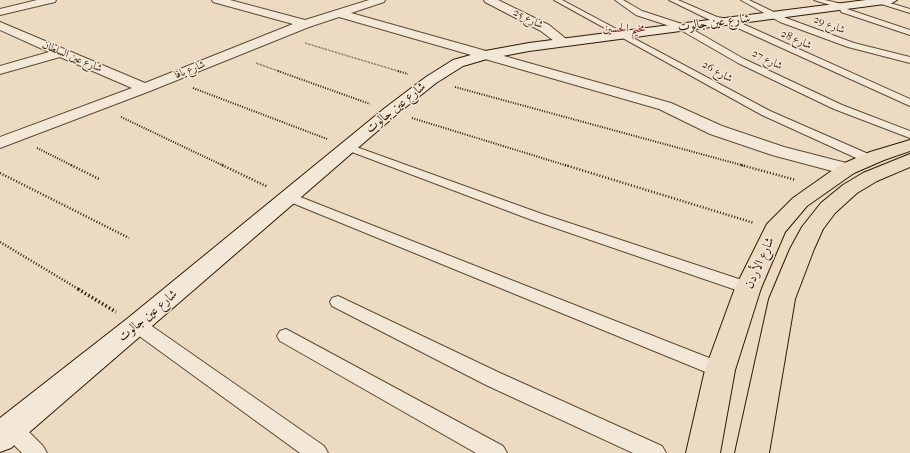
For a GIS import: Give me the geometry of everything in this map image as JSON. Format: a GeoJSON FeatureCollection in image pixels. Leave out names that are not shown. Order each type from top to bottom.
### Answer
{"type":"FeatureCollection","features":[{"type":"Feature","properties":{"kind":"highway","name":"شارع الأردن"},"geometry":{"type":"LineString","coordinates":[[703,453],[720,370],[748,288],[775,229],[800,202],[847,169],[869,159],[910,145]]}},
{"type":"Feature","properties":{"kind":"highway"},"geometry":{"type":"LineString","coordinates":[[752,453],[782,299],[813,226],[828,208],[850,189],[870,177],[910,160]]}},
{"type":"Feature","properties":{"kind":"street"},"geometry":{"type":"LineString","coordinates":[[0,12],[51,0]]}},
{"type":"Feature","properties":{"kind":"street","name":"شارع يافا"},"geometry":{"type":"LineString","coordinates":[[0,143],[145,88],[304,24],[380,0]]}},
{"type":"Feature","properties":{"kind":"street","name":"شارع 25"},"geometry":{"type":"LineString","coordinates":[[489,0],[545,28],[564,42]]}},
{"type":"Feature","properties":{"kind":"street"},"geometry":{"type":"LineString","coordinates":[[225,1],[304,24]]}},
{"type":"Feature","properties":{"kind":"street","name":"شارع عين جالوت"},"geometry":{"type":"LineString","coordinates":[[6,432],[137,325],[391,111],[431,80],[458,63],[485,55],[564,42],[731,22],[886,1]]}},
{"type":"Feature","properties":{"kind":"street"},"geometry":{"type":"LineString","coordinates":[[338,13],[665,106],[723,132],[778,151],[847,169]]}},
{"type":"Feature","properties":{"kind":"street","name":"شارع عين السلطان"},"geometry":{"type":"LineString","coordinates":[[0,26],[145,88]]}},
{"type":"Feature","properties":{"kind":"street"},"geometry":{"type":"LineString","coordinates":[[0,70],[62,52]]}},
{"type":"Feature","properties":{"kind":"lane","name":"شارع 26"},"geometry":{"type":"LineString","coordinates":[[557,0],[766,113],[869,159]]}},
{"type":"Feature","properties":{"kind":"lane","name":"شارع 27"},"geometry":{"type":"LineString","coordinates":[[618,0],[639,13],[682,27],[741,61],[838,107],[910,135]]}},
{"type":"Feature","properties":{"kind":"lane","name":"شارع 28"},"geometry":{"type":"LineString","coordinates":[[672,0],[715,19],[731,22],[910,103]]}},
{"type":"Feature","properties":{"kind":"lane","name":"شارع 29"},"geometry":{"type":"LineString","coordinates":[[744,0],[774,16],[851,45],[910,60]]}},
{"type":"Feature","properties":{"kind":"lane"},"geometry":{"type":"LineString","coordinates":[[817,0],[843,7],[844,10],[910,33]]}},
{"type":"Feature","properties":{"kind":"lane"},"geometry":{"type":"LineString","coordinates":[[886,1],[910,11]]}},
{"type":"Feature","properties":{"kind":"lane"},"geometry":{"type":"LineString","coordinates":[[348,147],[537,217],[748,288]]}},
{"type":"Feature","properties":{"kind":"lane"},"geometry":{"type":"LineString","coordinates":[[290,197],[720,370]]}},
{"type":"Feature","properties":{"kind":"lane"},"geometry":{"type":"LineString","coordinates":[[338,302],[493,379],[655,453]]}},
{"type":"Feature","properties":{"kind":"lane"},"geometry":{"type":"LineString","coordinates":[[137,325],[317,453]]}},
{"type":"Feature","properties":{"kind":"lane"},"geometry":{"type":"LineString","coordinates":[[286,336],[496,453]]}},
{"type":"Feature","properties":{"kind":"lane"},"geometry":{"type":"LineString","coordinates":[[6,432],[36,453]]}},
{"type":"Feature","properties":{"kind":"path"},"geometry":{"type":"LineString","coordinates":[[278,35],[431,80],[821,187]]}},
{"type":"Feature","properties":{"kind":"path"},"geometry":{"type":"LineString","coordinates":[[229,54],[391,111],[775,229]]}},
{"type":"Feature","properties":{"kind":"path"},"geometry":{"type":"LineString","coordinates":[[168,78],[348,147]]}},
{"type":"Feature","properties":{"kind":"path"},"geometry":{"type":"LineString","coordinates":[[97,105],[290,197]]}},
{"type":"Feature","properties":{"kind":"path"},"geometry":{"type":"LineString","coordinates":[[15,137],[99,179]]}},
{"type":"Feature","properties":{"kind":"path"},"geometry":{"type":"LineString","coordinates":[[0,173],[129,238]]}},
{"type":"Feature","properties":{"kind":"path"},"geometry":{"type":"LineString","coordinates":[[0,242],[137,325]]}},
{"type":"Feature","properties":{"kind":"district","name":"مخيم الحسين"},"geometry":{"type":"Point","coordinates":[624,29]}}]}
